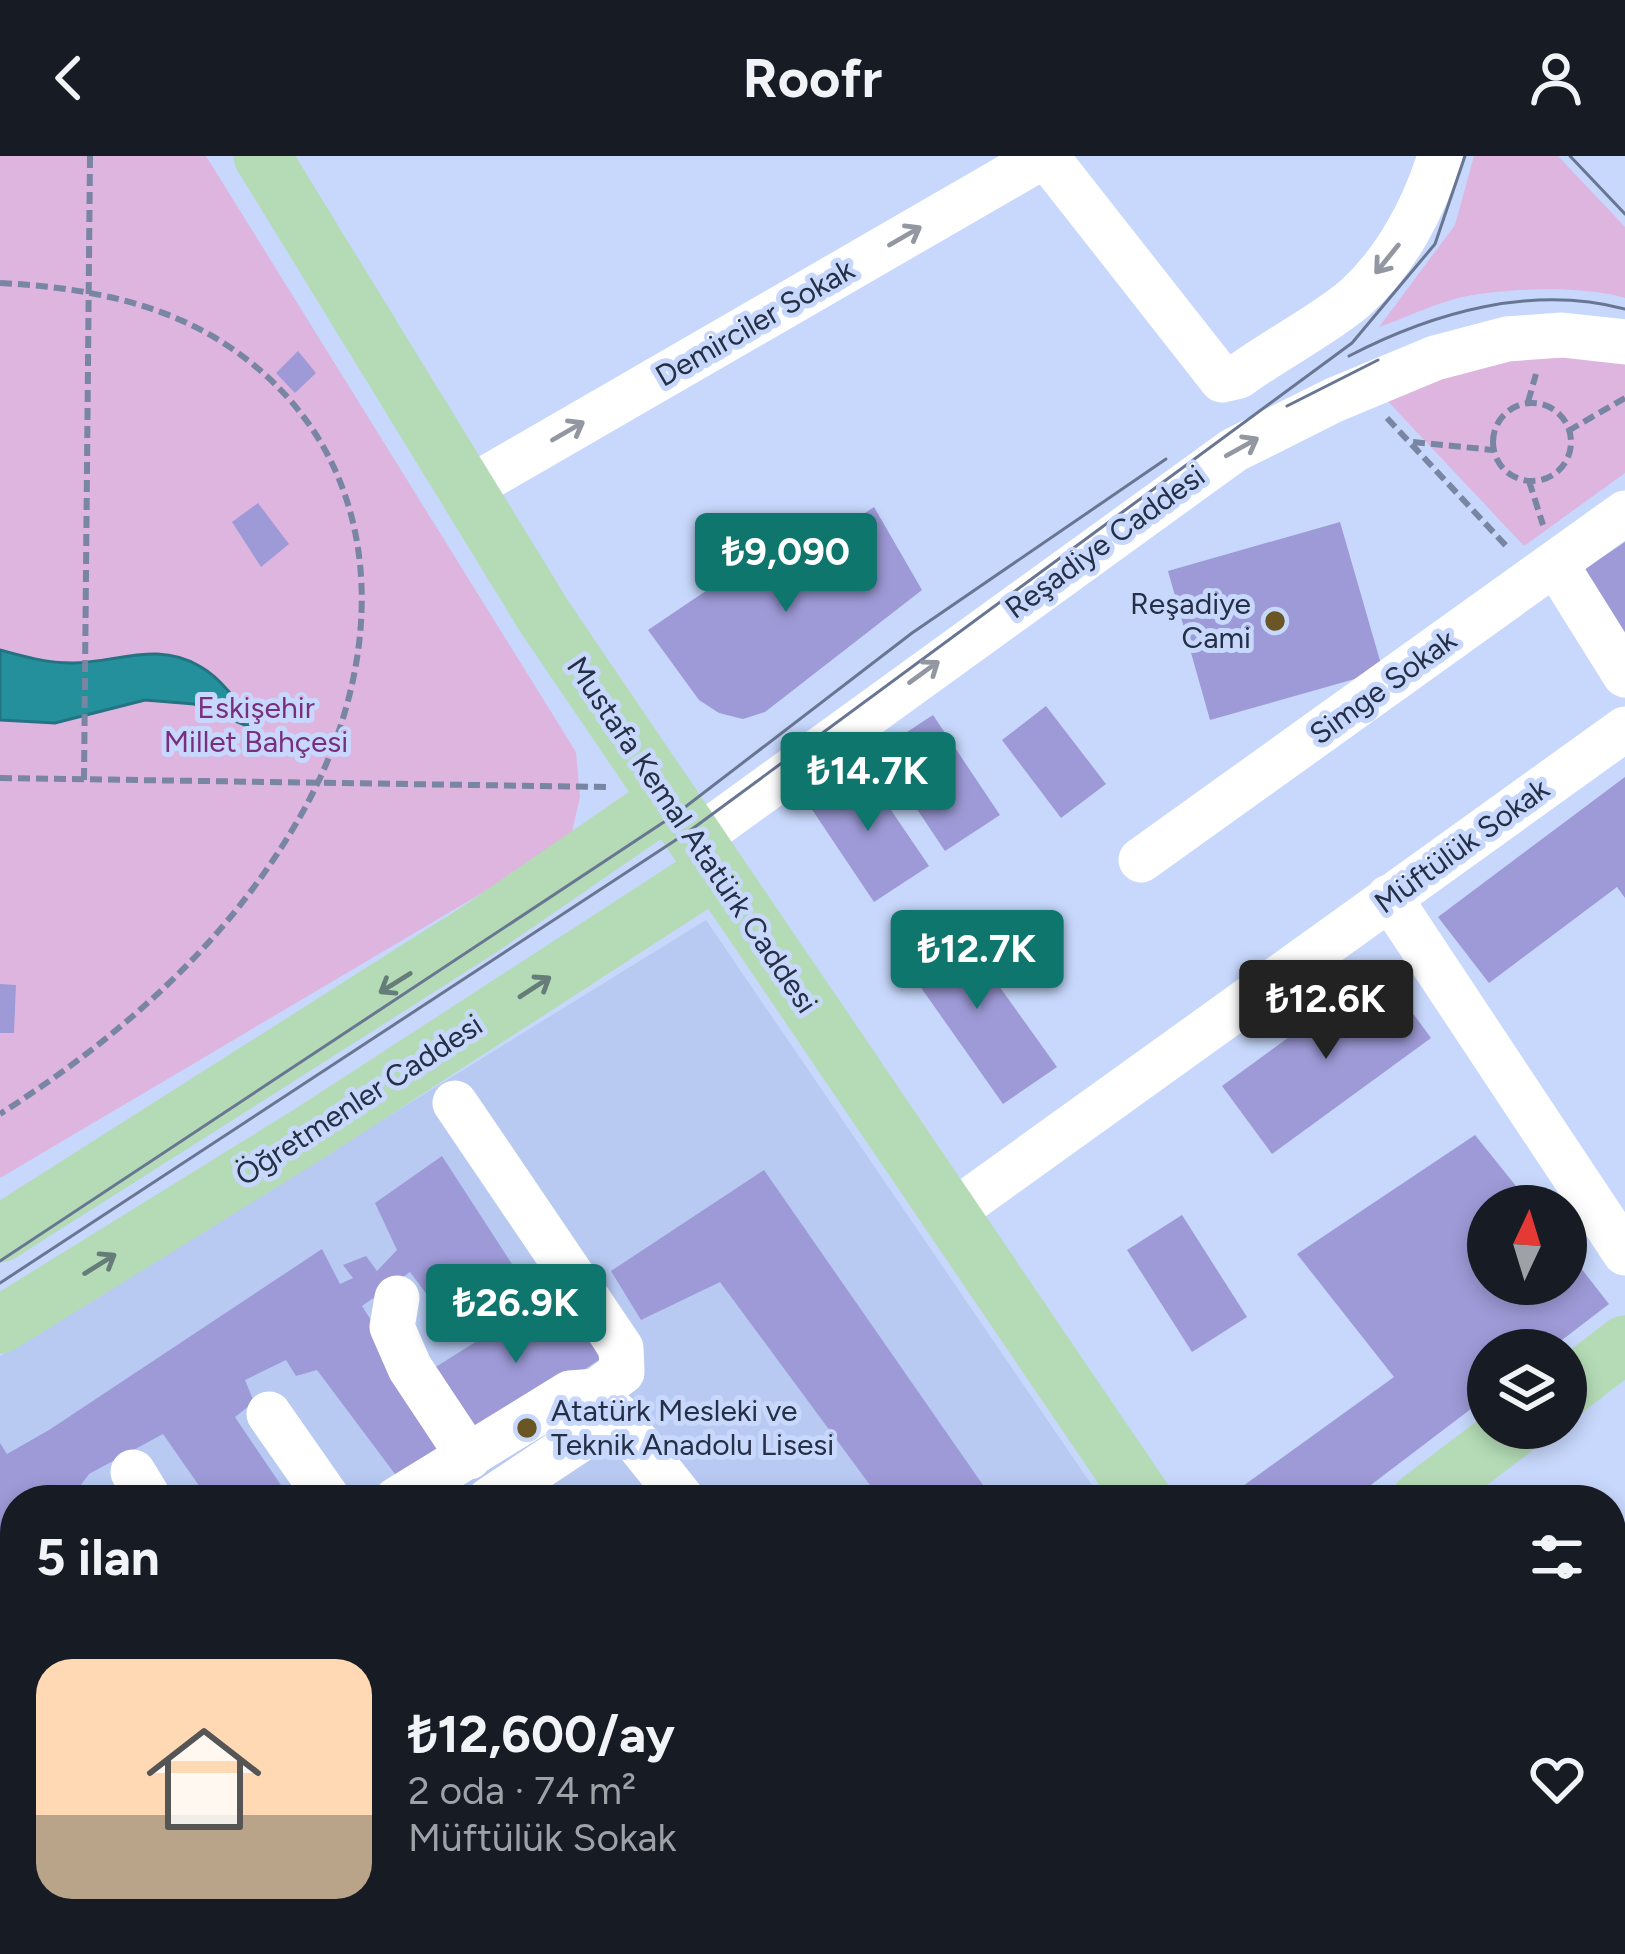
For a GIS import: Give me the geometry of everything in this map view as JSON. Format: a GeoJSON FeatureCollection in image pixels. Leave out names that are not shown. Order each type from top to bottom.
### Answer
{"type":"FeatureCollection","features":[{"type":"Feature","properties":{"kind":"main road","name":"Mustafa Kemal Atatürk Caddesi"},"geometry":{"type":"LineString","coordinates":[[268,158],[674,825],[1134,1485]]}},
{"type":"Feature","properties":{"kind":"main road"},"geometry":{"type":"LineString","coordinates":[[0,1234],[477,931],[674,825]]}},
{"type":"Feature","properties":{"kind":"main road","name":"Öğretmenler Caddesi"},"geometry":{"type":"LineString","coordinates":[[0,1325],[307,1135],[674,825]]}},
{"type":"Feature","properties":{"kind":"main road"},"geometry":{"type":"LineString","coordinates":[[1587,1373],[1625,1344]]}},
{"type":"Feature","properties":{"kind":"main road"},"geometry":{"type":"LineString","coordinates":[[1440,1485],[1487,1449]]}},
{"type":"Feature","properties":{"kind":"street"},"geometry":{"type":"LineString","coordinates":[[1045,156],[1222,380],[1239,376],[1355,298],[1400,245],[1428,194],[1440,156]]}},
{"type":"Feature","properties":{"kind":"street","name":"Demirciler Sokak"},"geometry":{"type":"LineString","coordinates":[[466,490],[1045,156]]}},
{"type":"Feature","properties":{"kind":"street","name":"Reşadiye Caddesi"},"geometry":{"type":"LineString","coordinates":[[674,825],[1234,450],[1435,358],[1507,339],[1562,335],[1625,342]]}},
{"type":"Feature","properties":{"kind":"street","name":"Simge Sokak"},"geometry":{"type":"LineString","coordinates":[[1141,860],[1625,513]]}},
{"type":"Feature","properties":{"kind":"street"},"geometry":{"type":"LineString","coordinates":[[1555,563],[1625,675]]}},
{"type":"Feature","properties":{"kind":"street","name":"Müftülük Sokak"},"geometry":{"type":"LineString","coordinates":[[949,1215],[1625,729]]}},
{"type":"Feature","properties":{"kind":"street"},"geometry":{"type":"LineString","coordinates":[[1390,897],[1625,1252]]}},
{"type":"Feature","properties":{"kind":"street"},"geometry":{"type":"LineString","coordinates":[[455,1103],[621,1348],[622,1372],[606,1403],[507,1485]]}},
{"type":"Feature","properties":{"kind":"street"},"geometry":{"type":"LineString","coordinates":[[398,1298],[392,1327],[410,1368],[469,1457]]}},
{"type":"Feature","properties":{"kind":"street"},"geometry":{"type":"LineString","coordinates":[[430,1485],[570,1393],[606,1403],[671,1485]]}},
{"type":"Feature","properties":{"kind":"street"},"geometry":{"type":"LineString","coordinates":[[268,1414],[318,1485]]}},
{"type":"Feature","properties":{"kind":"path"},"geometry":{"type":"LineString","coordinates":[[84,780],[90,156]]}},
{"type":"Feature","properties":{"kind":"path"},"geometry":{"type":"LineString","coordinates":[[0,283],[90,292],[145,307],[231,347],[297,406],[322,442],[355,523],[362,568],[362,614],[345,712],[317,782],[273,861],[198,956],[105,1041],[0,1114]]}},
{"type":"Feature","properties":{"kind":"path"},"geometry":{"type":"LineString","coordinates":[[1358,390],[1520,561],[1555,563]]}},
{"type":"Feature","properties":{"kind":"path"},"geometry":{"type":"LineString","coordinates":[[1568,430],[1625,398]]}},
{"type":"Feature","properties":{"kind":"path"},"geometry":{"type":"LineString","coordinates":[[1528,403],[1553,409],[1568,430],[1569,455],[1563,467],[1542,481],[1516,479],[1505,472],[1493,450],[1496,424],[1504,414],[1528,403]]}},
{"type":"Feature","properties":{"kind":"path"},"geometry":{"type":"LineString","coordinates":[[1411,442],[1493,450]]}},
{"type":"Feature","properties":{"kind":"path"},"geometry":{"type":"LineString","coordinates":[[0,778],[317,782],[674,825]]}},
{"type":"Feature","properties":{"kind":"shaded area"},"geometry":{"type":"Polygon","coordinates":[[[0,650],[63,663],[154,654],[185,659],[217,679],[257,730],[194,704],[145,700],[55,723],[0,720],[0,650]]]}},
{"type":"Feature","properties":{"kind":"shaded area","name":"Atatürk Mesleki ve Teknik Anadolu Lisesi"},"geometry":{"type":"Polygon","coordinates":[[[706,920],[1092,1485],[0,1485],[0,1356],[706,920]]]}},
{"type":"Feature","properties":{"kind":"green space","name":"Eskişehir Millet Bahçesi"},"geometry":{"type":"Polygon","coordinates":[[[0,156],[206,156],[576,752],[580,797],[570,841],[0,1178],[0,156]]]}},
{"type":"Feature","properties":{"kind":"green space"},"geometry":{"type":"Polygon","coordinates":[[[1474,156],[1558,156],[1625,227],[1625,298],[1565,290],[1497,292],[1448,301],[1379,327],[1455,225],[1474,156]]]}},
{"type":"Feature","properties":{"kind":"green space"},"geometry":{"type":"Polygon","coordinates":[[[1503,350],[1625,356],[1625,473],[1524,546],[1381,394],[1503,350]]]}},
{"type":"Feature","properties":{"kind":"building"},"geometry":{"type":"Polygon","coordinates":[[[298,351],[316,373],[295,393],[276,373],[298,351]]]}},
{"type":"Feature","properties":{"kind":"building"},"geometry":{"type":"Polygon","coordinates":[[[258,503],[289,544],[261,567],[232,522],[258,503]]]}},
{"type":"Feature","properties":{"kind":"building"},"geometry":{"type":"Polygon","coordinates":[[[874,507],[922,590],[765,712],[743,719],[719,713],[699,700],[648,630],[808,522],[820,543],[874,507]]]}},
{"type":"Feature","properties":{"kind":"building","name":"Reşadiye Cami"},"geometry":{"type":"Polygon","coordinates":[[[1340,522],[1383,671],[1210,720],[1168,571],[1340,522]]]}},
{"type":"Feature","properties":{"kind":"building"},"geometry":{"type":"Polygon","coordinates":[[[1625,542],[1625,647],[1580,572],[1625,542]]]}},
{"type":"Feature","properties":{"kind":"building"},"geometry":{"type":"Polygon","coordinates":[[[1046,706],[1106,784],[1061,818],[1002,740],[1046,706]]]}},
{"type":"Feature","properties":{"kind":"building"},"geometry":{"type":"Polygon","coordinates":[[[933,715],[1000,815],[945,851],[878,751],[933,715]]]}},
{"type":"Feature","properties":{"kind":"building"},"geometry":{"type":"Polygon","coordinates":[[[861,766],[929,866],[874,902],[807,802],[861,766]]]}},
{"type":"Feature","properties":{"kind":"building"},"geometry":{"type":"Polygon","coordinates":[[[1625,777],[1625,898],[1617,887],[1489,983],[1438,917],[1625,777]]]}},
{"type":"Feature","properties":{"kind":"building"},"geometry":{"type":"Polygon","coordinates":[[[951,919],[1057,1067],[1003,1104],[898,955],[951,919]]]}},
{"type":"Feature","properties":{"kind":"building"},"geometry":{"type":"Polygon","coordinates":[[[1381,970],[1431,1038],[1272,1154],[1222,1086],[1381,970]]]}},
{"type":"Feature","properties":{"kind":"building"},"geometry":{"type":"Polygon","coordinates":[[[0,984],[16,985],[14,1033],[0,1033],[0,984]]]}},
{"type":"Feature","properties":{"kind":"building"},"geometry":{"type":"Polygon","coordinates":[[[1475,1135],[1515,1185],[1467,1185],[1467,1305],[1587,1305],[1587,1276],[1609,1304],[1576,1329],[1467,1329],[1467,1412],[1371,1485],[1244,1485],[1394,1377],[1297,1254],[1475,1135]]]}},
{"type":"Feature","properties":{"kind":"building"},"geometry":{"type":"Polygon","coordinates":[[[442,1156],[530,1292],[459,1337],[410,1272],[362,1306],[452,1448],[401,1482],[317,1370],[296,1376],[286,1360],[245,1380],[254,1402],[235,1417],[281,1485],[199,1485],[163,1434],[89,1474],[81,1485],[0,1485],[0,1443],[7,1454],[49,1430],[322,1249],[340,1284],[353,1278],[343,1265],[366,1256],[377,1271],[397,1250],[375,1203],[442,1156]]]}},
{"type":"Feature","properties":{"kind":"building"},"geometry":{"type":"Polygon","coordinates":[[[764,1170],[983,1485],[870,1485],[720,1282],[641,1320],[611,1271],[764,1170]]]}},
{"type":"Feature","properties":{"kind":"building"},"geometry":{"type":"Polygon","coordinates":[[[1182,1215],[1247,1317],[1192,1352],[1127,1250],[1182,1215]]]}},
{"type":"Feature","properties":{"kind":"building"},"geometry":{"type":"Polygon","coordinates":[[[561,1288],[600,1359],[474,1444],[431,1370],[561,1288]]]}},
{"type":"Feature","properties":{"kind":"tram line"},"geometry":{"type":"LineString","coordinates":[[0,1283],[688,832],[1352,343],[1435,244],[1465,156]]}},
{"type":"Feature","properties":{"kind":"tram line"},"geometry":{"type":"LineString","coordinates":[[1570,156],[1625,214]]}},
{"type":"Feature","properties":{"kind":"tram line"},"geometry":{"type":"LineString","coordinates":[[1349,356],[1414,327],[1483,307],[1554,300],[1625,309]]}},
{"type":"Feature","properties":{"kind":"tram line"},"geometry":{"type":"LineString","coordinates":[[1287,406],[1378,360]]}},
{"type":"Feature","properties":{"kind":"tram line"},"geometry":{"type":"LineString","coordinates":[[0,1261],[676,814],[912,633],[1166,459]]}},
{"type":"Feature","properties":{"kind":"place","name":"Reşadiye Cami"},"geometry":{"type":"Point","coordinates":[1275,621]}},
{"type":"Feature","properties":{"kind":"place","name":"Atatürk Mesleki ve Teknik Anadolu Lisesi"},"geometry":{"type":"Point","coordinates":[527,1428]}}]}
